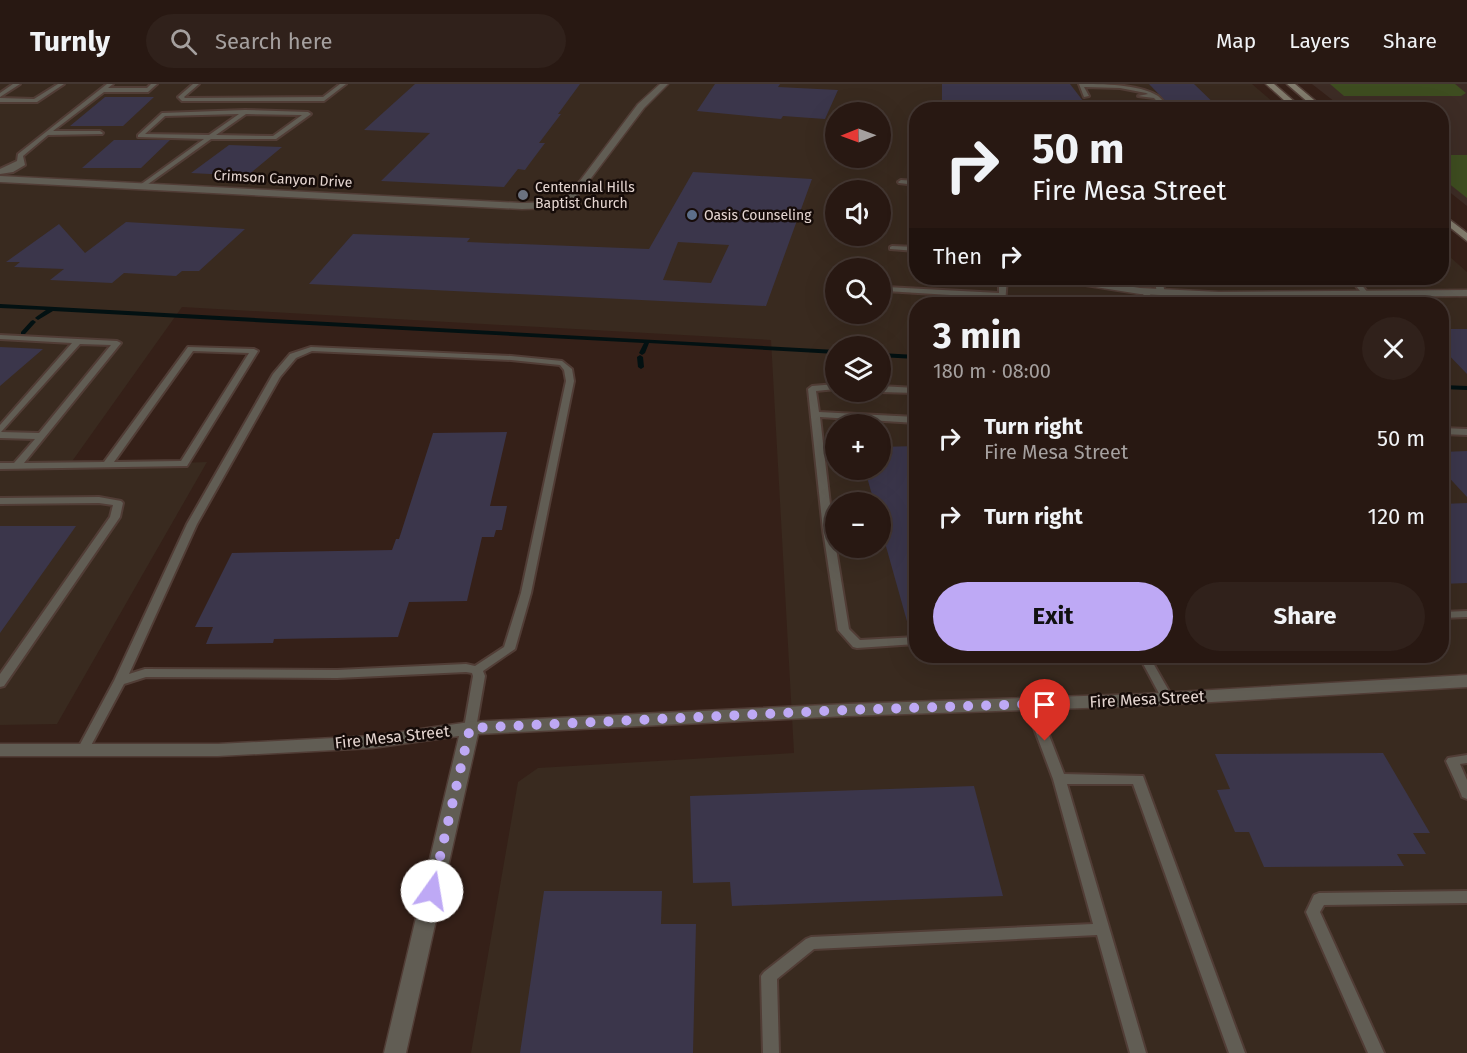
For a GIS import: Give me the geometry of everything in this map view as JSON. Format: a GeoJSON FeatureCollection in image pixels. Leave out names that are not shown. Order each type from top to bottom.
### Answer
{"type":"FeatureCollection","features":[{"type":"Feature","properties":{"kind":"main road"},"geometry":{"type":"LineString","coordinates":[[1270,84],[1291,102]]}},
{"type":"Feature","properties":{"kind":"main road"},"geometry":{"type":"LineString","coordinates":[[1291,84],[1312,102]]}},
{"type":"Feature","properties":{"kind":"main road"},"geometry":{"type":"LineString","coordinates":[[1449,223],[1467,238]]}},
{"type":"Feature","properties":{"kind":"street","name":"Crimson Canyon Drive"},"geometry":{"type":"LineString","coordinates":[[0,174],[142,186],[542,206],[570,200],[641,106],[663,84]]}},
{"type":"Feature","properties":{"kind":"street"},"geometry":{"type":"LineString","coordinates":[[1105,285],[1161,292],[1467,293]]}},
{"type":"Feature","properties":{"kind":"street","name":"Fire Mesa Street"},"geometry":{"type":"LineString","coordinates":[[0,750],[218,750],[372,742],[470,728],[847,710],[1167,699],[1467,681]]}},
{"type":"Feature","properties":{"kind":"street"},"geometry":{"type":"LineString","coordinates":[[395,1053],[470,728]]}},
{"type":"Feature","properties":{"kind":"lane"},"geometry":{"type":"LineString","coordinates":[[0,95],[17,84]]}},
{"type":"Feature","properties":{"kind":"lane"},"geometry":{"type":"LineString","coordinates":[[0,100],[35,101],[61,84]]}},
{"type":"Feature","properties":{"kind":"lane"},"geometry":{"type":"LineString","coordinates":[[0,174],[23,164],[20,162],[21,155],[110,84]]}},
{"type":"Feature","properties":{"kind":"lane"},"geometry":{"type":"LineString","coordinates":[[103,90],[148,90],[154,84]]}},
{"type":"Feature","properties":{"kind":"lane"},"geometry":{"type":"LineString","coordinates":[[196,84],[181,97],[184,100],[324,99],[343,84]]}},
{"type":"Feature","properties":{"kind":"lane"},"geometry":{"type":"LineString","coordinates":[[1086,96],[1081,86],[1136,85],[1146,88],[1161,102]]}},
{"type":"Feature","properties":{"kind":"lane"},"geometry":{"type":"LineString","coordinates":[[1141,96],[1155,96]]}},
{"type":"Feature","properties":{"kind":"lane"},"geometry":{"type":"LineString","coordinates":[[142,186],[262,99]]}},
{"type":"Feature","properties":{"kind":"lane"},"geometry":{"type":"LineString","coordinates":[[245,112],[308,114],[274,138],[211,136],[140,136],[164,114],[245,112]]}},
{"type":"Feature","properties":{"kind":"lane"},"geometry":{"type":"LineString","coordinates":[[47,133],[100,133]]}},
{"type":"Feature","properties":{"kind":"lane"},"geometry":{"type":"LineString","coordinates":[[901,182],[909,183]]}},
{"type":"Feature","properties":{"kind":"lane"},"geometry":{"type":"LineString","coordinates":[[892,248],[909,249]]}},
{"type":"Feature","properties":{"kind":"lane"},"geometry":{"type":"LineString","coordinates":[[1159,285],[1161,292]]}},
{"type":"Feature","properties":{"kind":"lane"},"geometry":{"type":"LineString","coordinates":[[1359,285],[1368,297]]}},
{"type":"Feature","properties":{"kind":"lane"},"geometry":{"type":"LineString","coordinates":[[891,289],[970,297]]}},
{"type":"Feature","properties":{"kind":"lane"},"geometry":{"type":"LineString","coordinates":[[1146,291],[1147,297]]}},
{"type":"Feature","properties":{"kind":"lane"},"geometry":{"type":"LineString","coordinates":[[0,337],[117,343],[17,466]]}},
{"type":"Feature","properties":{"kind":"lane"},"geometry":{"type":"LineString","coordinates":[[0,430],[78,341]]}},
{"type":"Feature","properties":{"kind":"lane"},"geometry":{"type":"LineString","coordinates":[[0,466],[17,466],[107,465],[184,464],[254,351],[191,349],[107,465]]}},
{"type":"Feature","properties":{"kind":"lane"},"geometry":{"type":"LineString","coordinates":[[82,750],[120,681],[192,524],[276,376],[293,356],[311,349],[511,358],[562,363],[568,369],[570,381],[526,594],[509,649],[477,670],[466,668],[337,675],[145,673],[120,681]]}},
{"type":"Feature","properties":{"kind":"lane"},"geometry":{"type":"LineString","coordinates":[[825,387],[812,388],[828,530],[844,630],[857,644],[909,640]]}},
{"type":"Feature","properties":{"kind":"lane"},"geometry":{"type":"LineString","coordinates":[[891,390],[909,391]]}},
{"type":"Feature","properties":{"kind":"lane"},"geometry":{"type":"LineString","coordinates":[[816,414],[909,420]]}},
{"type":"Feature","properties":{"kind":"lane"},"geometry":{"type":"LineString","coordinates":[[1449,431],[1467,432]]}},
{"type":"Feature","properties":{"kind":"lane"},"geometry":{"type":"LineString","coordinates":[[0,435],[42,436]]}},
{"type":"Feature","properties":{"kind":"lane"},"geometry":{"type":"LineString","coordinates":[[0,501],[99,500],[118,503],[115,517],[1,679]]}},
{"type":"Feature","properties":{"kind":"lane"},"geometry":{"type":"LineString","coordinates":[[1449,615],[1467,614]]}},
{"type":"Feature","properties":{"kind":"lane"},"geometry":{"type":"LineString","coordinates":[[1147,663],[1167,699]]}},
{"type":"Feature","properties":{"kind":"lane"},"geometry":{"type":"LineString","coordinates":[[470,728],[479,676],[477,670]]}},
{"type":"Feature","properties":{"kind":"lane"},"geometry":{"type":"LineString","coordinates":[[1031,704],[1059,779],[1138,1053]]}},
{"type":"Feature","properties":{"kind":"lane"},"geometry":{"type":"LineString","coordinates":[[1467,759],[1452,761],[1467,794]]}},
{"type":"Feature","properties":{"kind":"lane"},"geometry":{"type":"LineString","coordinates":[[1059,779],[1138,779],[1236,1053]]}},
{"type":"Feature","properties":{"kind":"lane"},"geometry":{"type":"LineString","coordinates":[[1376,1053],[1313,912],[1319,899],[1467,897]]}},
{"type":"Feature","properties":{"kind":"lane"},"geometry":{"type":"LineString","coordinates":[[771,1053],[769,976],[811,943],[1102,929]]}},
{"type":"Feature","properties":{"kind":"shaded area"},"geometry":{"type":"Polygon","coordinates":[[[0,84],[1252,84],[1273,102],[909,102],[909,285],[1449,285],[1449,256],[1467,272],[1467,1053],[471,1053],[518,782],[538,768],[794,753],[771,340],[182,307],[68,467],[207,462],[57,724],[0,725],[0,84]]]}},
{"type":"Feature","properties":{"kind":"shaded area"},"geometry":{"type":"Polygon","coordinates":[[[1312,84],[1467,84],[1467,206],[1449,192],[1449,102],[1335,102],[1312,84]]]}},
{"type":"Feature","properties":{"kind":"green space"},"geometry":{"type":"Polygon","coordinates":[[[1330,84],[1455,84],[1466,93],[1461,96],[1344,96],[1330,84]]]}},
{"type":"Feature","properties":{"kind":"green space"},"geometry":{"type":"Polygon","coordinates":[[[1449,155],[1467,155],[1467,198],[1449,184],[1449,155]]]}},
{"type":"Feature","properties":{"kind":"building"},"geometry":{"type":"Polygon","coordinates":[[[415,84],[580,84],[539,143],[545,143],[525,170],[518,169],[504,187],[381,181],[430,133],[364,130],[415,84]]]}},
{"type":"Feature","properties":{"kind":"building"},"geometry":{"type":"Polygon","coordinates":[[[715,84],[780,84],[778,87],[838,90],[833,102],[825,102],[825,119],[783,116],[781,119],[697,111],[715,84]]]}},
{"type":"Feature","properties":{"kind":"building"},"geometry":{"type":"Polygon","coordinates":[[[942,84],[1070,84],[1084,102],[942,102],[942,84]]]}},
{"type":"Feature","properties":{"kind":"building"},"geometry":{"type":"Polygon","coordinates":[[[1149,84],[1194,84],[1213,102],[1166,102],[1149,84]]]}},
{"type":"Feature","properties":{"kind":"building"},"geometry":{"type":"Polygon","coordinates":[[[105,97],[154,97],[123,126],[70,126],[105,97]]]}},
{"type":"Feature","properties":{"kind":"building"},"geometry":{"type":"Polygon","coordinates":[[[114,140],[170,140],[141,168],[82,168],[114,140]]]}},
{"type":"Feature","properties":{"kind":"building"},"geometry":{"type":"Polygon","coordinates":[[[229,145],[282,147],[247,176],[191,173],[229,145]]]}},
{"type":"Feature","properties":{"kind":"building"},"geometry":{"type":"Polygon","coordinates":[[[693,172],[812,179],[766,306],[309,284],[353,234],[470,238],[467,242],[649,249],[693,172]],[[678,242],[663,280],[711,283],[729,245],[678,242]]]}},
{"type":"Feature","properties":{"kind":"building"},"geometry":{"type":"Polygon","coordinates":[[[126,222],[245,229],[199,271],[182,271],[176,276],[124,273],[112,283],[50,280],[64,269],[14,267],[20,262],[6,262],[59,224],[85,253],[126,222]]]}},
{"type":"Feature","properties":{"kind":"building"},"geometry":{"type":"Polygon","coordinates":[[[1449,329],[1467,329],[1467,374],[1449,355],[1449,329]]]}},
{"type":"Feature","properties":{"kind":"building"},"geometry":{"type":"Polygon","coordinates":[[[0,347],[43,349],[0,386],[0,347]]]}},
{"type":"Feature","properties":{"kind":"building"},"geometry":{"type":"Polygon","coordinates":[[[507,432],[490,506],[507,506],[502,530],[496,530],[494,537],[482,537],[467,601],[409,602],[398,637],[274,639],[273,643],[206,644],[213,627],[195,627],[232,553],[392,550],[396,539],[399,539],[433,433],[507,432]]]}},
{"type":"Feature","properties":{"kind":"building"},"geometry":{"type":"Polygon","coordinates":[[[909,446],[909,628],[889,558],[891,492],[871,492],[868,480],[891,480],[891,447],[909,446]]]}},
{"type":"Feature","properties":{"kind":"building"},"geometry":{"type":"Polygon","coordinates":[[[1467,451],[1467,497],[1449,478],[1449,452],[1467,451]]]}},
{"type":"Feature","properties":{"kind":"building"},"geometry":{"type":"Polygon","coordinates":[[[1467,503],[1467,583],[1449,584],[1449,504],[1467,503]]]}},
{"type":"Feature","properties":{"kind":"building"},"geometry":{"type":"Polygon","coordinates":[[[0,526],[76,526],[0,633],[0,526]]]}},
{"type":"Feature","properties":{"kind":"building"},"geometry":{"type":"Polygon","coordinates":[[[1383,753],[1430,833],[1413,833],[1426,854],[1397,854],[1404,866],[1264,867],[1249,832],[1235,832],[1217,790],[1230,789],[1215,754],[1383,753]]]}},
{"type":"Feature","properties":{"kind":"building"},"geometry":{"type":"Polygon","coordinates":[[[974,786],[1003,896],[732,906],[730,882],[693,883],[690,796],[974,786]]]}},
{"type":"Feature","properties":{"kind":"building"},"geometry":{"type":"Polygon","coordinates":[[[544,891],[662,891],[661,924],[696,924],[693,1053],[520,1053],[544,891]]]}},
{"type":"Feature","properties":{"kind":"waterway"},"geometry":{"type":"LineString","coordinates":[[0,306],[825,351]]}},
{"type":"Feature","properties":{"kind":"waterway"},"geometry":{"type":"LineString","coordinates":[[38,318],[52,309]]}},
{"type":"Feature","properties":{"kind":"waterway"},"geometry":{"type":"LineString","coordinates":[[23,333],[33,322]]}},
{"type":"Feature","properties":{"kind":"waterway"},"geometry":{"type":"LineString","coordinates":[[642,353],[647,342]]}},
{"type":"Feature","properties":{"kind":"waterway"},"geometry":{"type":"LineString","coordinates":[[891,356],[909,357]]}},
{"type":"Feature","properties":{"kind":"waterway"},"geometry":{"type":"LineString","coordinates":[[640,357],[641,367]]}},
{"type":"Feature","properties":{"kind":"waterway"},"geometry":{"type":"LineString","coordinates":[[1449,387],[1467,388]]}},
{"type":"Feature","properties":{"kind":"place","name":"Centennial Hills Baptist Church"},"geometry":{"type":"Point","coordinates":[523,195]}},
{"type":"Feature","properties":{"kind":"place","name":"Oasis Counseling"},"geometry":{"type":"Point","coordinates":[692,215]}},
{"type":"Feature","properties":{"kind":"route"},"geometry":{"type":"LineString","coordinates":[[432,891],[470,728],[847,710],[1031,704],[1045,741]]}}]}
